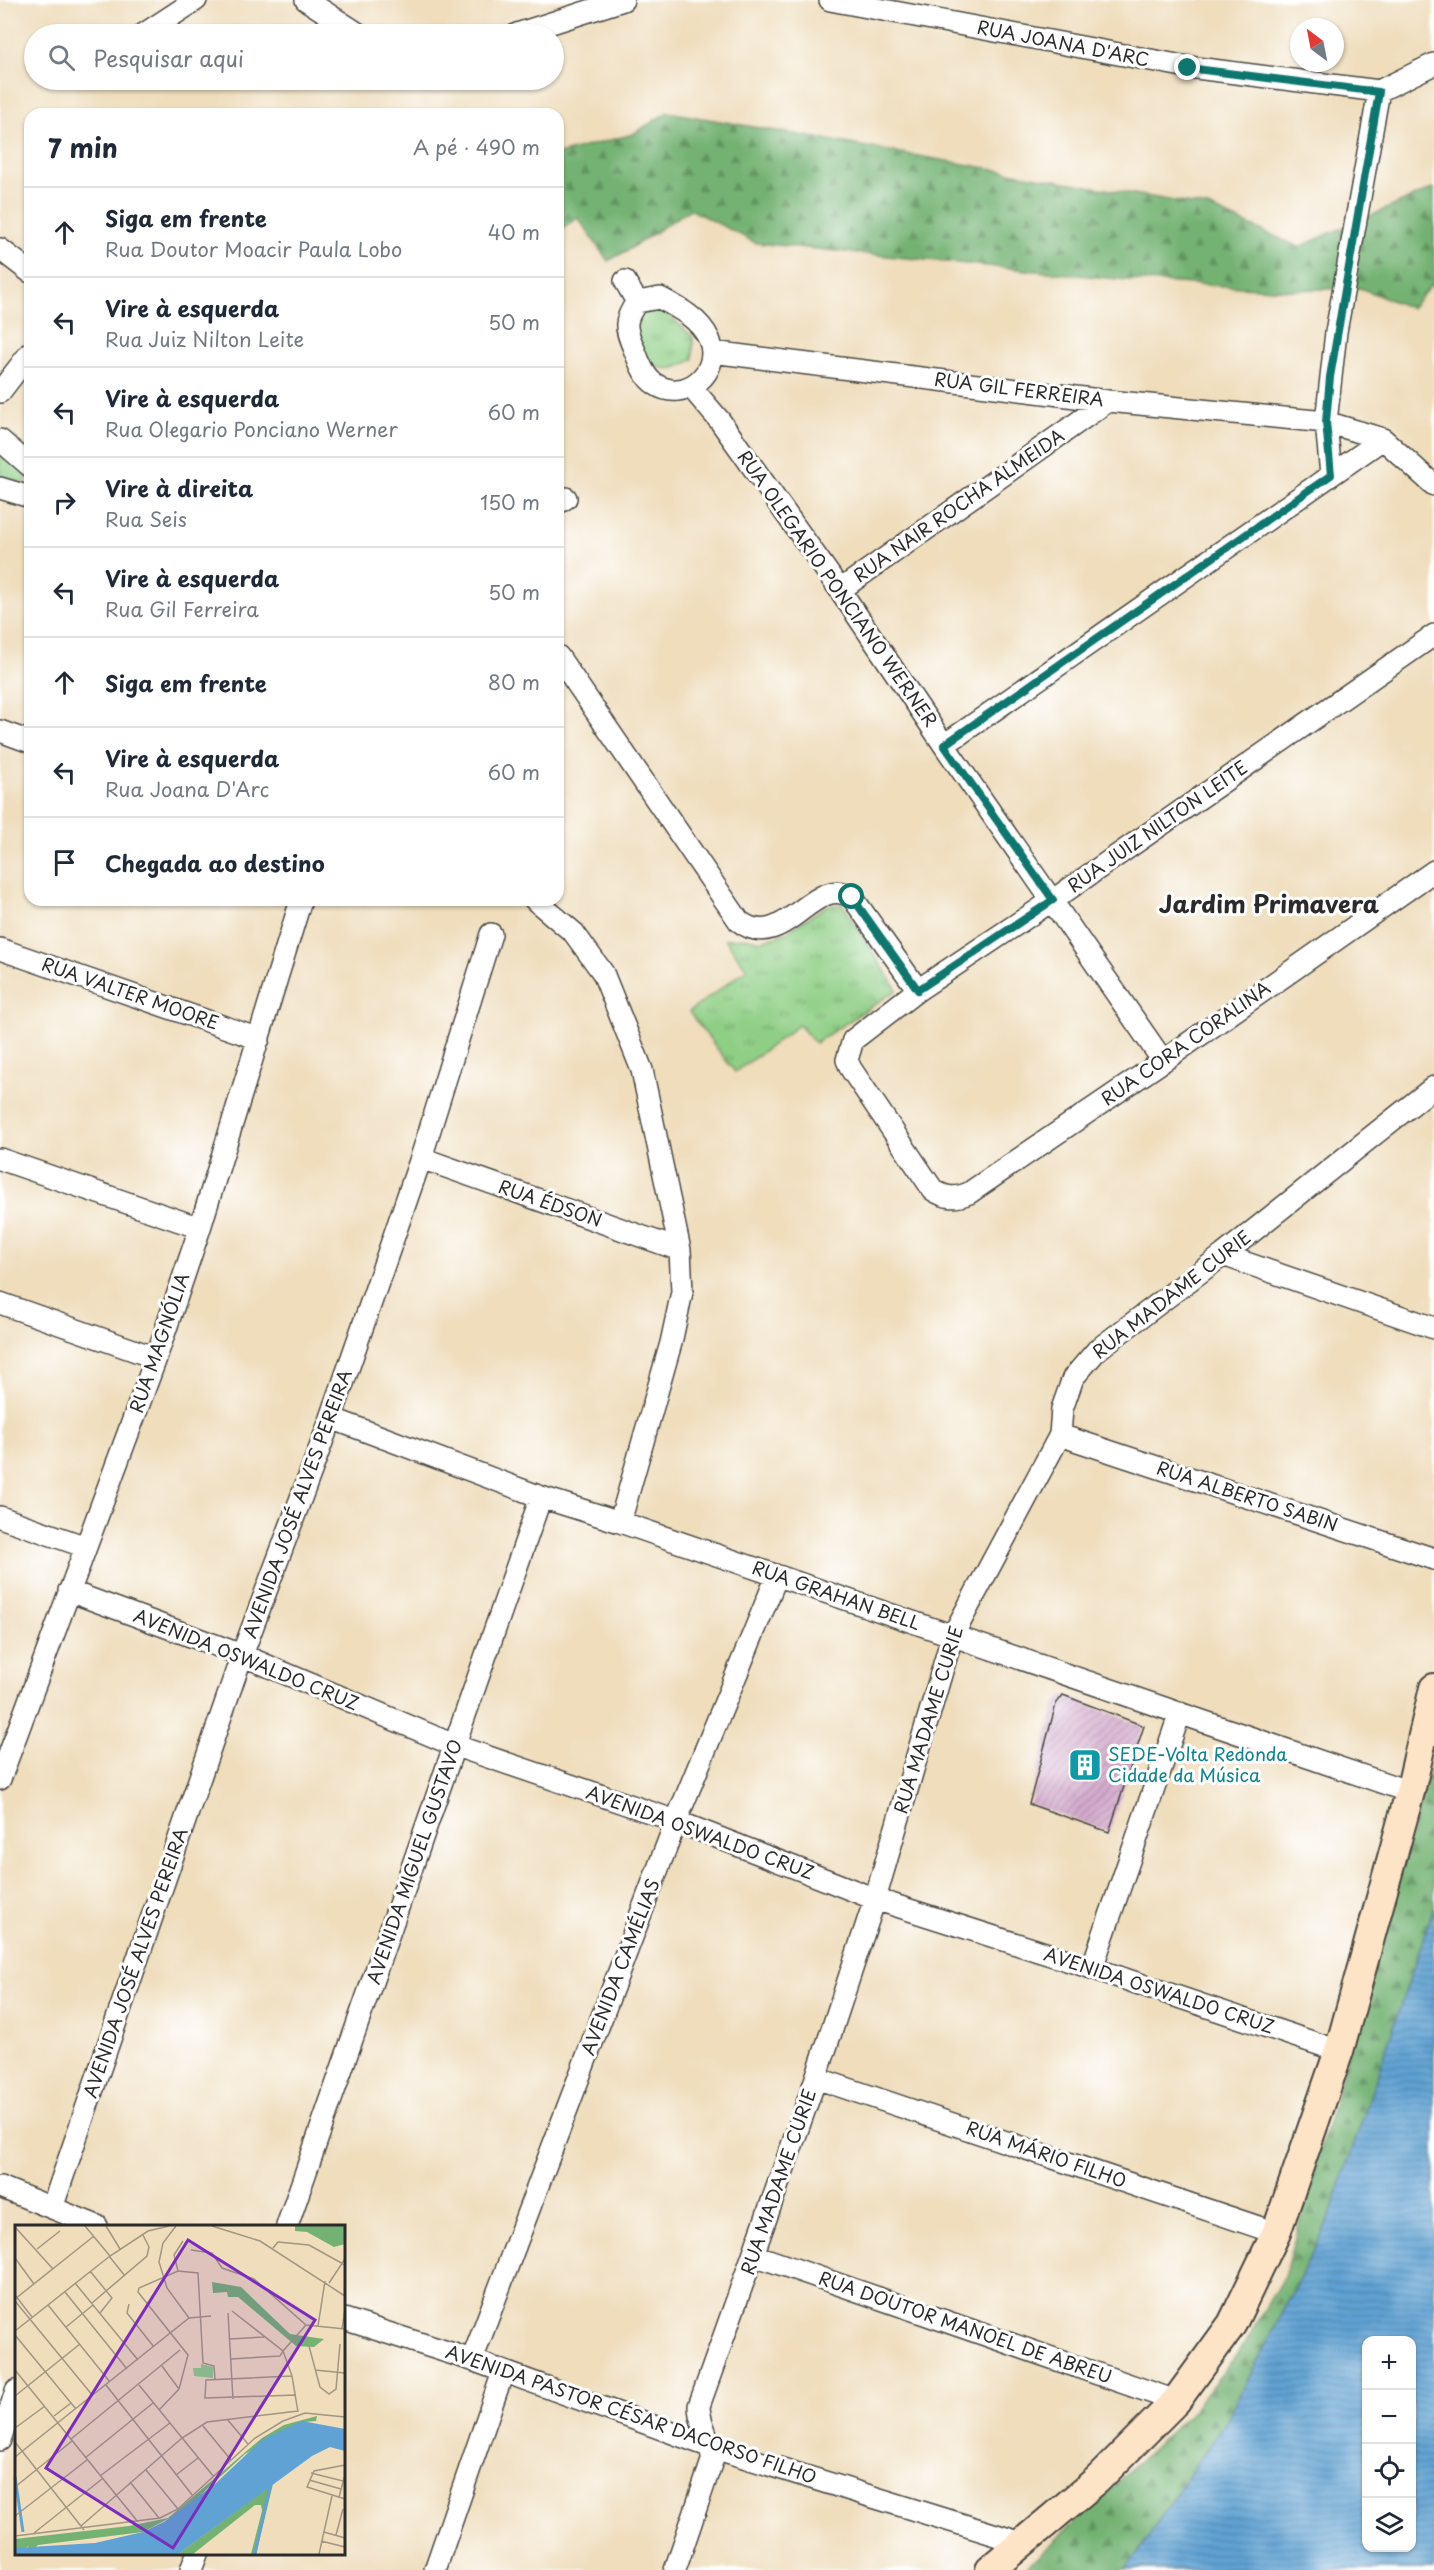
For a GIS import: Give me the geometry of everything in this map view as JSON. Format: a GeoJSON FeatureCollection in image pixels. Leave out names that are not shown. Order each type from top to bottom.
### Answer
{"type":"FeatureCollection","features":[{"type":"Feature","properties":{"kind":"main road"},"geometry":{"type":"LineString","coordinates":[[990,2570],[1097,2480],[1176,2401],[1232,2324],[1275,2233],[1339,2051],[1410,1792],[1434,1688]]}},
{"type":"Feature","properties":{"kind":"street"},"geometry":{"type":"LineString","coordinates":[[159,24],[196,0]]}},
{"type":"Feature","properties":{"kind":"street"},"geometry":{"type":"LineString","coordinates":[[306,0],[344,24]]}},
{"type":"Feature","properties":{"kind":"street"},"geometry":{"type":"LineString","coordinates":[[548,24],[623,0]]}},
{"type":"Feature","properties":{"kind":"street","name":"RUA JOANA D'ARC"},"geometry":{"type":"LineString","coordinates":[[830,0],[1188,68],[1379,92]]}},
{"type":"Feature","properties":{"kind":"street"},"geometry":{"type":"LineString","coordinates":[[1331,475],[1326,422],[1336,332],[1379,92],[1434,64]]}},
{"type":"Feature","properties":{"kind":"street"},"geometry":{"type":"LineString","coordinates":[[0,249],[24,267]]}},
{"type":"Feature","properties":{"kind":"street"},"geometry":{"type":"LineString","coordinates":[[625,281],[637,302]]}},
{"type":"Feature","properties":{"kind":"street"},"geometry":{"type":"LineString","coordinates":[[660,298],[682,310],[703,330],[712,352],[707,373],[690,387],[679,390],[666,389],[655,384],[646,376],[626,327],[628,314],[637,302],[660,298]]}},
{"type":"Feature","properties":{"kind":"street","name":"RUA GIL FERREIRA"},"geometry":{"type":"LineString","coordinates":[[712,352],[1108,401],[1326,422],[1383,439],[1434,485]]}},
{"type":"Feature","properties":{"kind":"street"},"geometry":{"type":"LineString","coordinates":[[0,392],[24,361]]}},
{"type":"Feature","properties":{"kind":"street","name":"RUA OLEGARIO PONCIANO WERNER"},"geometry":{"type":"LineString","coordinates":[[690,387],[720,421],[840,590],[944,745],[1163,1061]]}},
{"type":"Feature","properties":{"kind":"street","name":"RUA NAIR ROCHA ALMEIDA"},"geometry":{"type":"LineString","coordinates":[[840,590],[1108,401]]}},
{"type":"Feature","properties":{"kind":"street"},"geometry":{"type":"LineString","coordinates":[[944,745],[1383,439]]}},
{"type":"Feature","properties":{"kind":"street"},"geometry":{"type":"LineString","coordinates":[[0,440],[24,461]]}},
{"type":"Feature","properties":{"kind":"street"},"geometry":{"type":"LineString","coordinates":[[0,488],[24,495]]}},
{"type":"Feature","properties":{"kind":"street","name":"RUA JUIZ NILTON LEITE"},"geometry":{"type":"LineString","coordinates":[[933,1190],[851,1069],[847,1060],[853,1040],[918,990],[1053,900],[1434,635]]}},
{"type":"Feature","properties":{"kind":"street"},"geometry":{"type":"LineString","coordinates":[[564,665],[739,921],[746,927],[759,931],[773,928],[831,891],[842,891],[852,897],[918,990]]}},
{"type":"Feature","properties":{"kind":"street"},"geometry":{"type":"LineString","coordinates":[[0,731],[24,739]]}},
{"type":"Feature","properties":{"kind":"street","name":"RUA CORA CORALINA"},"geometry":{"type":"LineString","coordinates":[[933,1190],[944,1196],[957,1198],[969,1194],[1434,871]]}},
{"type":"Feature","properties":{"kind":"street","name":"RUA MAGNÓLIA"},"geometry":{"type":"LineString","coordinates":[[0,1779],[6,1745],[69,1592],[156,1358],[200,1228],[299,906]]}},
{"type":"Feature","properties":{"kind":"street"},"geometry":{"type":"LineString","coordinates":[[542,906],[574,933],[603,973],[642,1070],[680,1250],[682,1292],[671,1343],[620,1522]]}},
{"type":"Feature","properties":{"kind":"street","name":"AVENIDA JOSÉ ALVES PEREIRA"},"geometry":{"type":"LineString","coordinates":[[52,2208],[242,1655],[331,1418],[421,1158],[491,934]]}},
{"type":"Feature","properties":{"kind":"street","name":"RUA VALTER MOORE"},"geometry":{"type":"LineString","coordinates":[[0,949],[259,1039]]}},
{"type":"Feature","properties":{"kind":"street","name":"RUA MADAME CURIE"},"geometry":{"type":"LineString","coordinates":[[711,2447],[701,2423],[699,2406],[816,2078],[875,1899],[952,1637],[1059,1435],[1062,1409],[1073,1378],[1097,1350],[1223,1255],[1434,1087]]}},
{"type":"Feature","properties":{"kind":"street","name":"RUA ÉDSON"},"geometry":{"type":"LineString","coordinates":[[421,1158],[680,1250]]}},
{"type":"Feature","properties":{"kind":"street"},"geometry":{"type":"LineString","coordinates":[[0,1160],[200,1228]]}},
{"type":"Feature","properties":{"kind":"street"},"geometry":{"type":"LineString","coordinates":[[1223,1255],[1434,1328]]}},
{"type":"Feature","properties":{"kind":"street"},"geometry":{"type":"LineString","coordinates":[[0,1304],[156,1358]]}},
{"type":"Feature","properties":{"kind":"street","name":"RUA GRAHAN BELL"},"geometry":{"type":"LineString","coordinates":[[331,1418],[541,1497],[1410,1792]]}},
{"type":"Feature","properties":{"kind":"street","name":"RUA ALBERTO SABIN"},"geometry":{"type":"LineString","coordinates":[[1059,1435],[1434,1559]]}},
{"type":"Feature","properties":{"kind":"street","name":"AVENIDA MIGUEL GUSTAVO"},"geometry":{"type":"LineString","coordinates":[[287,2225],[541,1497]]}},
{"type":"Feature","properties":{"kind":"street"},"geometry":{"type":"LineString","coordinates":[[0,1517],[86,1547]]}},
{"type":"Feature","properties":{"kind":"street","name":"AVENIDA CAMÉLIAS"},"geometry":{"type":"LineString","coordinates":[[472,2360],[676,1821],[777,1576]]}},
{"type":"Feature","properties":{"kind":"street","name":"AVENIDA OSWALDO CRUZ"},"geometry":{"type":"LineString","coordinates":[[69,1592],[242,1655],[456,1746],[676,1821],[875,1899],[1092,1968],[1339,2051]]}},
{"type":"Feature","properties":{"kind":"street"},"geometry":{"type":"LineString","coordinates":[[1092,1968],[1180,1713]]}},
{"type":"Feature","properties":{"kind":"street","name":"RUA MÁRIO FILHO"},"geometry":{"type":"LineString","coordinates":[[816,2078],[1275,2233]]}},
{"type":"Feature","properties":{"kind":"street"},"geometry":{"type":"LineString","coordinates":[[0,2187],[52,2208],[75,2223]]}},
{"type":"Feature","properties":{"kind":"street","name":"RUA DOUTOR MANOEL DE ABREU"},"geometry":{"type":"LineString","coordinates":[[754,2255],[1176,2401]]}},
{"type":"Feature","properties":{"kind":"street","name":"AVENIDA PASTOR CÉSAR DACORSO FILHO"},"geometry":{"type":"LineString","coordinates":[[345,2319],[472,2360],[711,2447],[1022,2543]]}},
{"type":"Feature","properties":{"kind":"street"},"geometry":{"type":"LineString","coordinates":[[435,2570],[503,2372]]}},
{"type":"Feature","properties":{"kind":"street"},"geometry":{"type":"LineString","coordinates":[[0,2439],[15,2394]]}},
{"type":"Feature","properties":{"kind":"street"},"geometry":{"type":"LineString","coordinates":[[675,2570],[711,2466],[711,2447]]}},
{"type":"Feature","properties":{"kind":"street"},"geometry":{"type":"LineString","coordinates":[[191,2570],[197,2555]]}},
{"type":"Feature","properties":{"kind":"green space"},"geometry":{"type":"Polygon","coordinates":[[[668,112],[1208,207],[1299,247],[1434,188],[1434,282],[1411,308],[1360,288],[1289,290],[1128,280],[756,243],[690,209],[608,261],[578,218],[564,228],[564,152],[633,134],[668,112]]]}},
{"type":"Feature","properties":{"kind":"green space"},"geometry":{"type":"Polygon","coordinates":[[[660,307],[693,337],[693,359],[675,368],[658,367],[644,361],[631,324],[643,310],[660,307]]]}},
{"type":"Feature","properties":{"kind":"green space"},"geometry":{"type":"Polygon","coordinates":[[[0,449],[24,470],[24,483],[0,476],[0,449]]]}},
{"type":"Feature","properties":{"kind":"green space"},"geometry":{"type":"Polygon","coordinates":[[[842,904],[897,990],[815,1043],[799,1025],[735,1072],[689,1012],[747,969],[725,939],[749,938],[762,941],[785,933],[826,906],[842,904]]]}},
{"type":"Feature","properties":{"kind":"green space"},"geometry":{"type":"Polygon","coordinates":[[[1434,1753],[1434,1907],[1327,2224],[1232,2411],[1126,2570],[1024,2570],[1189,2414],[1239,2353],[1284,2276],[1434,1753]]]}},
{"type":"Feature","properties":{"kind":"water"},"geometry":{"type":"Polygon","coordinates":[[[1434,1907],[1434,2570],[1126,2570],[1232,2411],[1327,2224],[1434,1907]]]}},
{"type":"Feature","properties":{"kind":"building","name":"SEDE-Volta Redonda Cidade da Música"},"geometry":{"type":"Polygon","coordinates":[[[1063,1695],[1144,1726],[1109,1832],[1029,1804],[1056,1704],[1063,1695]]]}},
{"type":"Feature","properties":{"kind":"place","name":"SEDE-Volta Redonda Cidade da Música"},"geometry":{"type":"Point","coordinates":[1085,1765]}},
{"type":"Feature","properties":{"kind":"district","name":"Jardim Primavera"},"geometry":{"type":"Point","coordinates":[1269,905]}},
{"type":"Feature","properties":{"kind":"route"},"geometry":{"type":"LineString","coordinates":[[852,897],[918,990],[1053,900],[944,745],[1331,475],[1326,422],[1330,377],[1379,92],[1188,68]]}}]}
